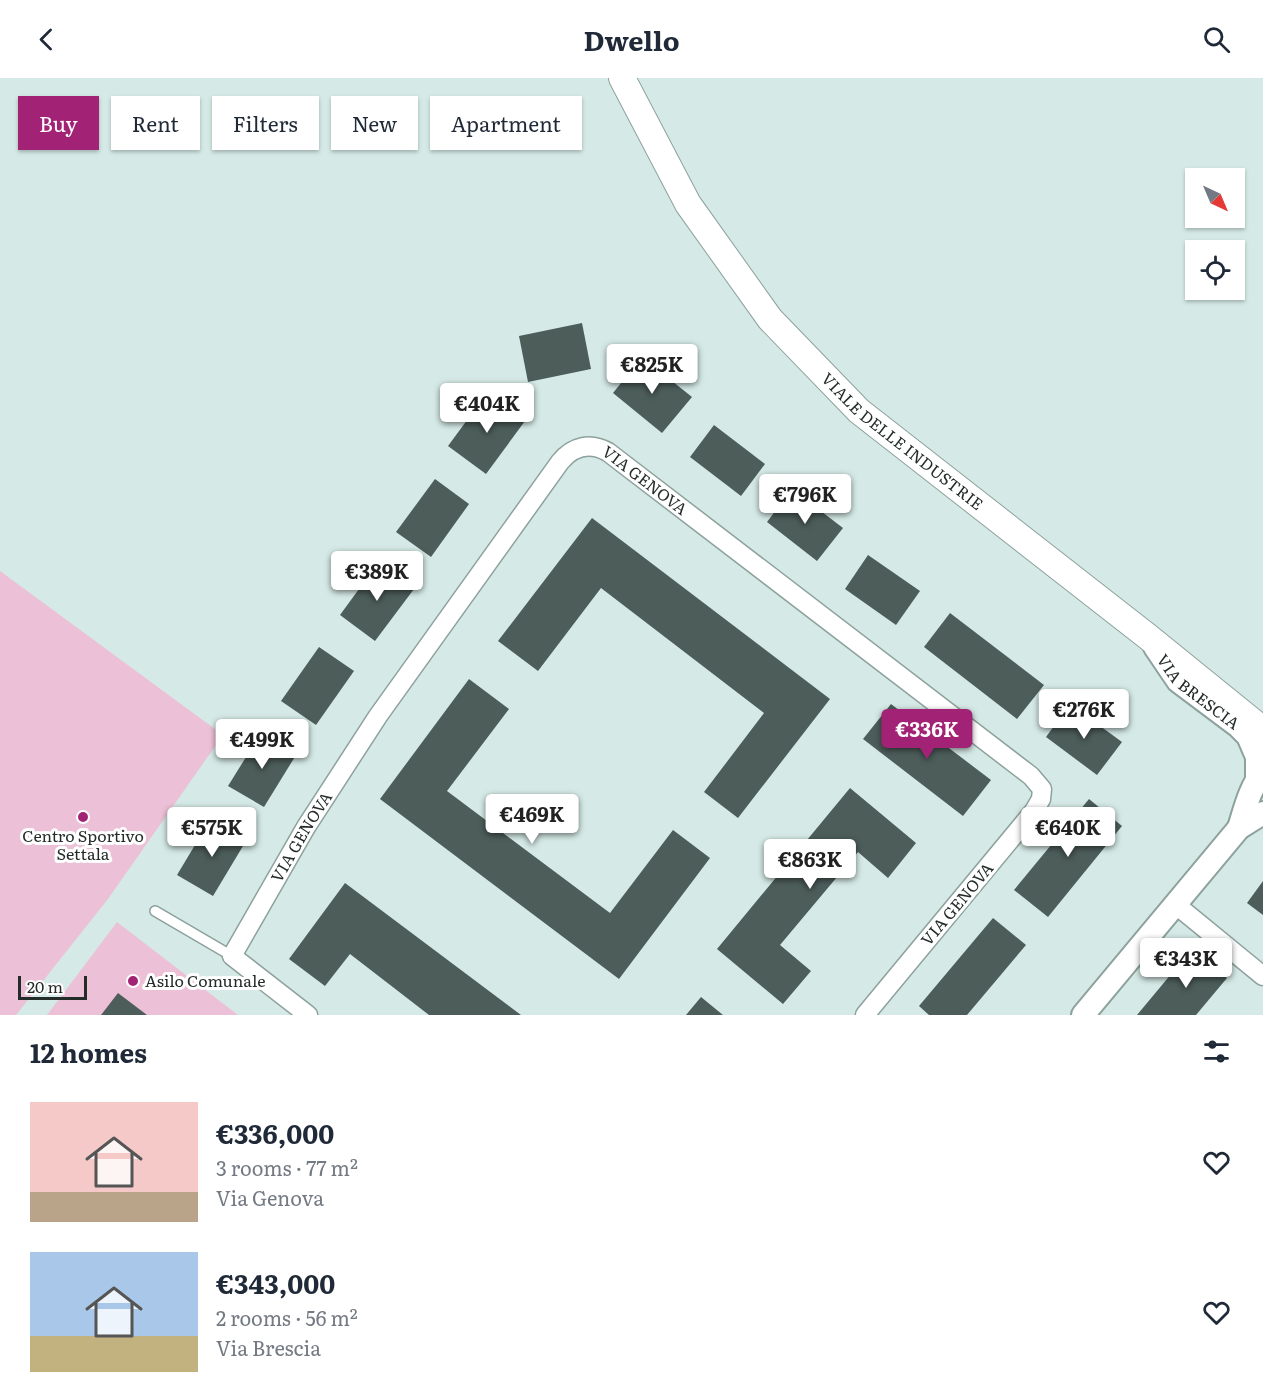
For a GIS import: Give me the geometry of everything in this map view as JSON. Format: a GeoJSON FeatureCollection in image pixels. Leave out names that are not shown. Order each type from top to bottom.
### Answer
{"type":"FeatureCollection","features":[{"type":"Feature","properties":{"kind":"main road","name":"VIALE DELLE INDUSTRIE"},"geometry":{"type":"LineString","coordinates":[[622,78],[688,204],[770,319],[859,411],[1147,636],[1263,730]]}},
{"type":"Feature","properties":{"kind":"street","name":"VIA GENOVA"},"geometry":{"type":"LineString","coordinates":[[232,956],[306,827],[378,716],[560,462],[573,450],[591,446],[608,452],[1031,776],[1042,789],[1041,799],[1034,811],[865,1015]]}},
{"type":"Feature","properties":{"kind":"street","name":"VIA BRESCIA"},"geometry":{"type":"LineString","coordinates":[[1083,1015],[1175,904],[1254,818],[1260,776],[1257,757],[1248,736],[1178,681],[1147,636]]}},
{"type":"Feature","properties":{"kind":"street"},"geometry":{"type":"LineString","coordinates":[[1175,904],[1263,976]]}},
{"type":"Feature","properties":{"kind":"street"},"geometry":{"type":"LineString","coordinates":[[232,956],[308,1015]]}},
{"type":"Feature","properties":{"kind":"lane"},"geometry":{"type":"LineString","coordinates":[[155,911],[232,956]]}},
{"type":"Feature","properties":{"kind":"shaded area","name":"Centro Sportivo Settala"},"geometry":{"type":"Polygon","coordinates":[[[0,571],[223,735],[108,899],[16,1015],[0,1015],[0,571]]]}},
{"type":"Feature","properties":{"kind":"shaded area","name":"Asilo Comunale"},"geometry":{"type":"Polygon","coordinates":[[[117,922],[238,1015],[47,1015],[117,922]]]}},
{"type":"Feature","properties":{"kind":"building"},"geometry":{"type":"Polygon","coordinates":[[[582,323],[591,369],[528,382],[519,336],[582,323]]]}},
{"type":"Feature","properties":{"kind":"building"},"geometry":{"type":"Polygon","coordinates":[[[642,357],[692,397],[662,433],[613,393],[642,357]]]}},
{"type":"Feature","properties":{"kind":"building"},"geometry":{"type":"Polygon","coordinates":[[[487,393],[525,421],[486,474],[448,446],[487,393]]]}},
{"type":"Feature","properties":{"kind":"building"},"geometry":{"type":"Polygon","coordinates":[[[714,425],[765,464],[741,496],[690,457],[714,425]]]}},
{"type":"Feature","properties":{"kind":"building"},"geometry":{"type":"Polygon","coordinates":[[[435,479],[469,504],[431,557],[396,532],[435,479]]]}},
{"type":"Feature","properties":{"kind":"building"},"geometry":{"type":"Polygon","coordinates":[[[792,489],[843,528],[817,561],[767,522],[792,489]]]}},
{"type":"Feature","properties":{"kind":"building"},"geometry":{"type":"Polygon","coordinates":[[[592,518],[830,699],[738,818],[704,792],[764,713],[601,588],[538,671],[498,641],[592,518]]]}},
{"type":"Feature","properties":{"kind":"building"},"geometry":{"type":"Polygon","coordinates":[[[868,555],[920,591],[896,625],[845,589],[868,555]]]}},
{"type":"Feature","properties":{"kind":"building"},"geometry":{"type":"Polygon","coordinates":[[[378,563],[414,589],[375,641],[340,615],[378,563]]]}},
{"type":"Feature","properties":{"kind":"building"},"geometry":{"type":"Polygon","coordinates":[[[950,613],[1044,685],[1017,719],[924,647],[950,613]]]}},
{"type":"Feature","properties":{"kind":"building"},"geometry":{"type":"Polygon","coordinates":[[[319,647],[354,671],[316,725],[281,701],[319,647]]]}},
{"type":"Feature","properties":{"kind":"building"},"geometry":{"type":"Polygon","coordinates":[[[469,679],[509,709],[447,791],[610,913],[673,830],[710,858],[619,979],[380,799],[469,679]]]}},
{"type":"Feature","properties":{"kind":"building"},"geometry":{"type":"Polygon","coordinates":[[[891,704],[991,780],[963,816],[863,739],[891,704]]]}},
{"type":"Feature","properties":{"kind":"building"},"geometry":{"type":"Polygon","coordinates":[[[1070,704],[1122,742],[1097,775],[1046,737],[1070,704]]]}},
{"type":"Feature","properties":{"kind":"building"},"geometry":{"type":"Polygon","coordinates":[[[261,733],[296,755],[264,807],[228,786],[261,733]]]}},
{"type":"Feature","properties":{"kind":"building"},"geometry":{"type":"Polygon","coordinates":[[[850,788],[916,843],[888,878],[858,852],[780,945],[811,971],[783,1004],[717,949],[850,788]]]}},
{"type":"Feature","properties":{"kind":"building"},"geometry":{"type":"Polygon","coordinates":[[[1089,799],[1122,826],[1048,917],[1014,890],[1089,799]]]}},
{"type":"Feature","properties":{"kind":"building"},"geometry":{"type":"Polygon","coordinates":[[[210,820],[246,841],[213,896],[177,875],[210,820]]]}},
{"type":"Feature","properties":{"kind":"building"},"geometry":{"type":"Polygon","coordinates":[[[1263,881],[1263,915],[1247,903],[1263,881]]]}},
{"type":"Feature","properties":{"kind":"building"},"geometry":{"type":"Polygon","coordinates":[[[345,883],[521,1015],[429,1015],[350,954],[325,986],[289,959],[345,883]]]}},
{"type":"Feature","properties":{"kind":"building"},"geometry":{"type":"Polygon","coordinates":[[[993,918],[1026,945],[967,1015],[929,1015],[919,1006],[993,918]]]}},
{"type":"Feature","properties":{"kind":"building"},"geometry":{"type":"Polygon","coordinates":[[[1192,949],[1227,978],[1196,1015],[1137,1015],[1192,949]]]}},
{"type":"Feature","properties":{"kind":"building","name":"Asilo Comunale"},"geometry":{"type":"Polygon","coordinates":[[[118,993],[147,1015],[101,1015],[118,993]]]}},
{"type":"Feature","properties":{"kind":"building"},"geometry":{"type":"Polygon","coordinates":[[[701,997],[723,1015],[686,1015],[701,997]]]}},
{"type":"Feature","properties":{"kind":"place","name":"Centro Sportivo Settala"},"geometry":{"type":"Point","coordinates":[83,817]}},
{"type":"Feature","properties":{"kind":"place","name":"Asilo Comunale"},"geometry":{"type":"Point","coordinates":[133,981]}}]}
